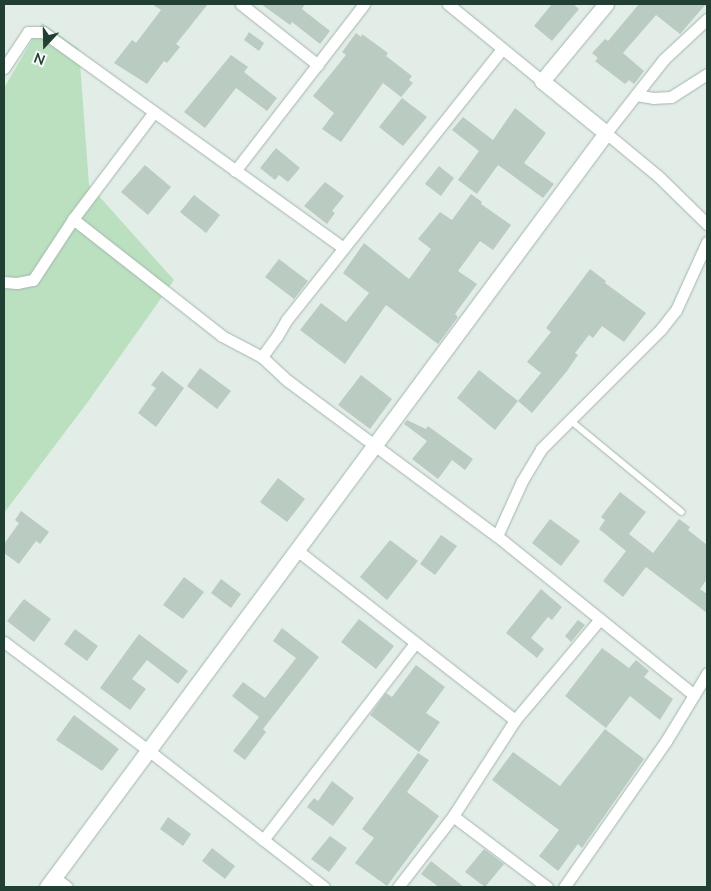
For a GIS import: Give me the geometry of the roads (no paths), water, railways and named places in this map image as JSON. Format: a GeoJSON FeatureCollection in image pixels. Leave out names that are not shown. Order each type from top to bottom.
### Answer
{"type":"FeatureCollection","features":[{"type":"Feature","properties":{"kind":"street"},"geometry":{"type":"LineString","coordinates":[[241,4],[318,65]]}},
{"type":"Feature","properties":{"kind":"street"},"geometry":{"type":"LineString","coordinates":[[235,170],[364,4]]}},
{"type":"Feature","properties":{"kind":"street"},"geometry":{"type":"LineString","coordinates":[[448,4],[658,176],[707,224]]}},
{"type":"Feature","properties":{"kind":"street"},"geometry":{"type":"LineString","coordinates":[[542,81],[606,4]]}},
{"type":"Feature","properties":{"kind":"street"},"geometry":{"type":"LineString","coordinates":[[56,884],[148,750],[377,445],[606,133],[664,59],[707,19]]}},
{"type":"Feature","properties":{"kind":"street"},"geometry":{"type":"LineString","coordinates":[[4,68],[28,32],[43,32],[344,248]]}},
{"type":"Feature","properties":{"kind":"street"},"geometry":{"type":"LineString","coordinates":[[262,357],[278,336],[287,319],[502,49]]}},
{"type":"Feature","properties":{"kind":"street"},"geometry":{"type":"LineString","coordinates":[[636,95],[653,98],[671,97],[707,74]]}},
{"type":"Feature","properties":{"kind":"street"},"geometry":{"type":"LineString","coordinates":[[4,282],[18,283],[33,280],[73,219],[154,112]]}},
{"type":"Feature","properties":{"kind":"street"},"geometry":{"type":"LineString","coordinates":[[73,219],[222,336],[262,357],[288,381],[377,445],[497,536],[600,619],[675,676],[694,695]]}},
{"type":"Feature","properties":{"kind":"street"},"geometry":{"type":"LineString","coordinates":[[497,536],[522,481],[541,450],[569,419],[660,329],[676,310],[707,242]]}},
{"type":"Feature","properties":{"kind":"street"},"geometry":{"type":"LineString","coordinates":[[298,551],[515,720]]}},
{"type":"Feature","properties":{"kind":"street"},"geometry":{"type":"LineString","coordinates":[[398,887],[453,816],[515,720],[600,619]]}},
{"type":"Feature","properties":{"kind":"street"},"geometry":{"type":"LineString","coordinates":[[4,642],[148,750],[324,887]]}},
{"type":"Feature","properties":{"kind":"street"},"geometry":{"type":"LineString","coordinates":[[263,840],[415,643]]}},
{"type":"Feature","properties":{"kind":"street"},"geometry":{"type":"LineString","coordinates":[[564,887],[666,741],[707,672]]}},
{"type":"Feature","properties":{"kind":"street"},"geometry":{"type":"LineString","coordinates":[[453,816],[547,887]]}},
{"type":"Feature","properties":{"kind":"lane"},"geometry":{"type":"LineString","coordinates":[[569,419],[682,512]]}}]}
